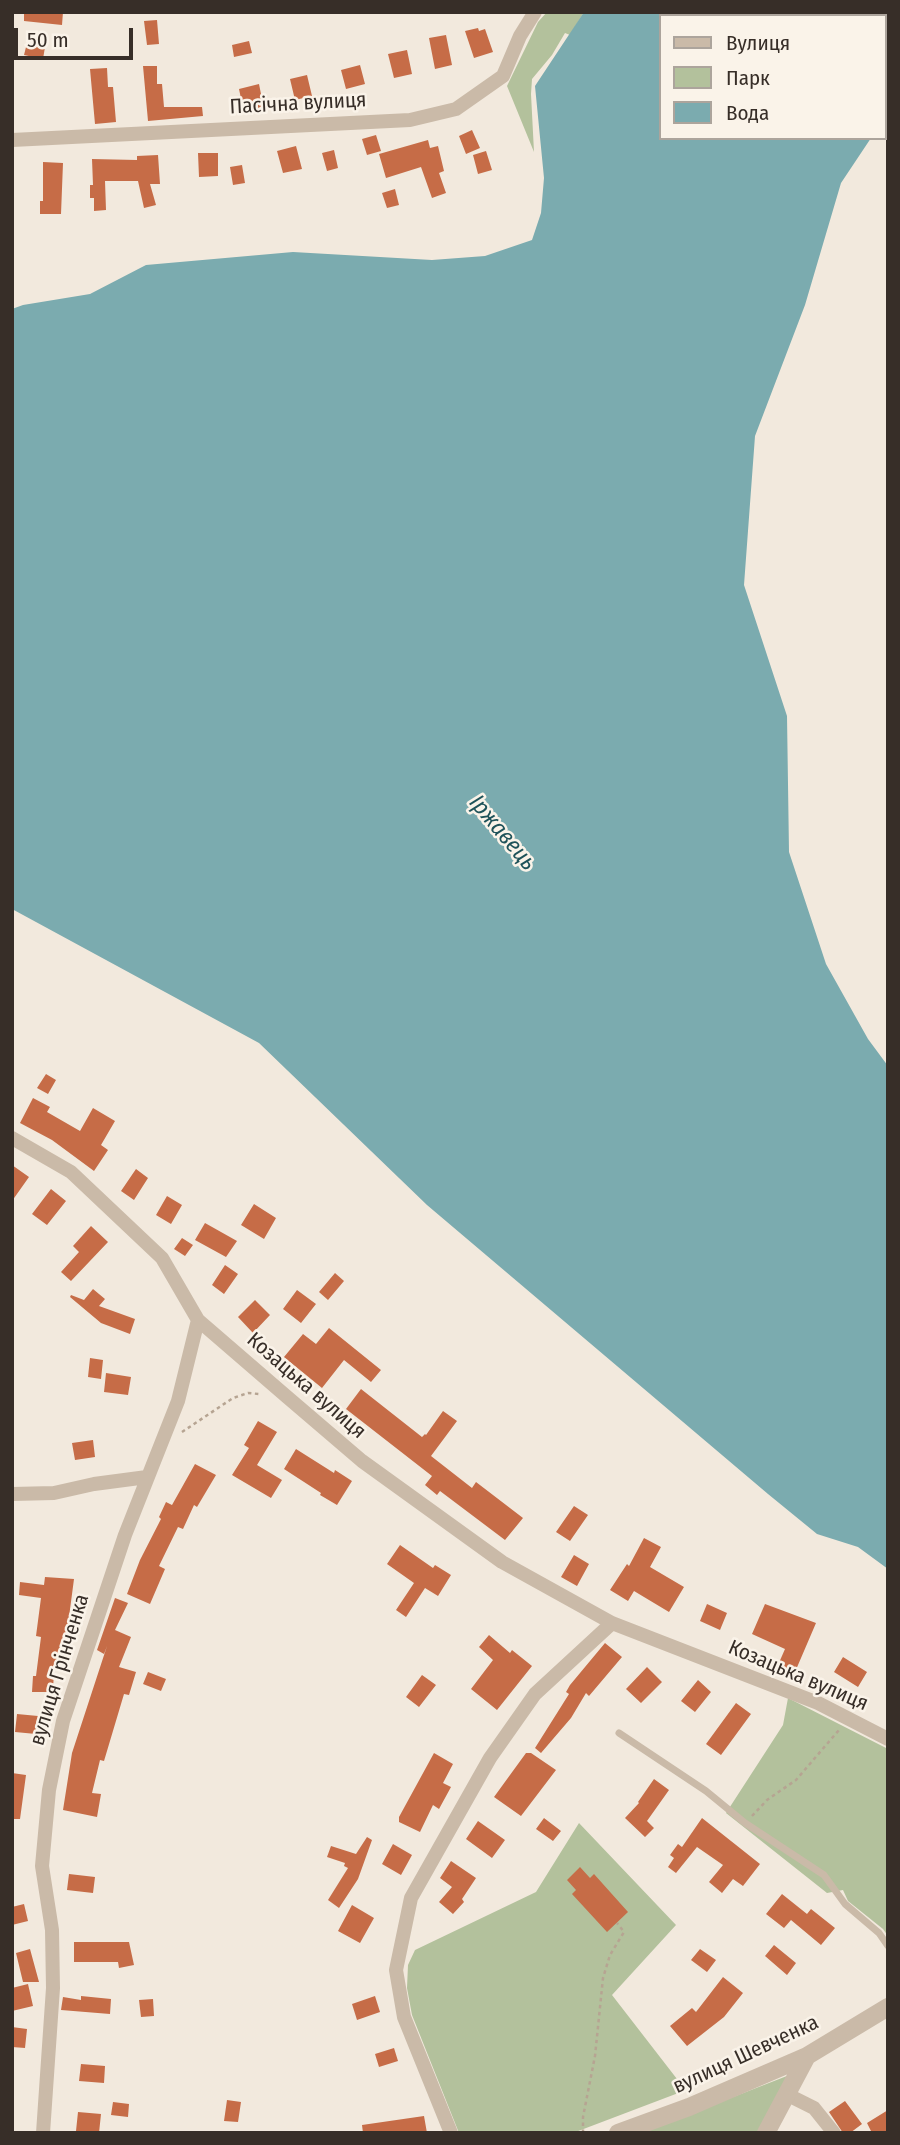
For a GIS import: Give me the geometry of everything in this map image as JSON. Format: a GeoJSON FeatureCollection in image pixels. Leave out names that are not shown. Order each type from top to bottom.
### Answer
{"type":"FeatureCollection","features":[{"type":"Feature","properties":{"kind":"street","name":"Пасічна вулиця"},"geometry":{"type":"LineString","coordinates":[[12,140],[410,120],[456,109],[503,76],[520,36],[535,12]]}},
{"type":"Feature","properties":{"kind":"street","name":"Козацька вулиця"},"geometry":{"type":"LineString","coordinates":[[12,1138],[71,1172],[162,1258],[198,1320],[362,1461],[502,1562],[612,1623],[818,1703],[888,1739]]}},
{"type":"Feature","properties":{"kind":"street","name":"вулиця Грінченка"},"geometry":{"type":"LineString","coordinates":[[43,2133],[53,1988],[52,1930],[42,1866],[49,1790],[63,1721],[121,1546],[178,1401],[198,1320]]}},
{"type":"Feature","properties":{"kind":"street"},"geometry":{"type":"LineString","coordinates":[[12,1494],[54,1493],[147,1477]]}},
{"type":"Feature","properties":{"kind":"street"},"geometry":{"type":"LineString","coordinates":[[450,2133],[404,2017],[396,1970],[411,1898],[490,1758],[535,1694],[612,1623]]}},
{"type":"Feature","properties":{"kind":"street","name":"вулиця Шевченка"},"geometry":{"type":"LineString","coordinates":[[618,2133],[689,2107],[807,2056],[888,2007]]}},
{"type":"Feature","properties":{"kind":"street"},"geometry":{"type":"LineString","coordinates":[[766,2133],[807,2056]]}},
{"type":"Feature","properties":{"kind":"street"},"geometry":{"type":"LineString","coordinates":[[788,2095],[814,2108],[834,2133]]}},
{"type":"Feature","properties":{"kind":"lane"},"geometry":{"type":"LineString","coordinates":[[619,1733],[706,1791],[745,1823],[824,1875],[845,1904],[879,1933],[888,1946]]}},
{"type":"Feature","properties":{"kind":"path"},"geometry":{"type":"LineString","coordinates":[[160,1449],[196,1421],[233,1398],[248,1393],[286,1396]]}},
{"type":"Feature","properties":{"kind":"path"},"geometry":{"type":"LineString","coordinates":[[745,1823],[766,1800],[796,1780],[832,1741],[846,1718]]}},
{"type":"Feature","properties":{"kind":"path"},"geometry":{"type":"LineString","coordinates":[[583,2133],[603,1978],[610,1955],[624,1931],[617,1923]]}},
{"type":"Feature","properties":{"kind":"green space"},"geometry":{"type":"Polygon","coordinates":[[[547,12],[584,12],[570,35],[565,33],[552,55],[532,79],[534,152],[507,86],[538,22],[547,12]]]}},
{"type":"Feature","properties":{"kind":"green space"},"geometry":{"type":"Polygon","coordinates":[[[788,1698],[888,1749],[888,1936],[848,1901],[843,1890],[827,1893],[726,1813],[783,1725],[788,1698]]]}},
{"type":"Feature","properties":{"kind":"green space"},"geometry":{"type":"Polygon","coordinates":[[[579,1823],[676,1925],[612,1995],[677,2079],[681,2092],[573,2133],[459,2133],[412,2015],[407,1988],[408,1965],[415,1950],[536,1892],[579,1823]]]}},
{"type":"Feature","properties":{"kind":"green space"},"geometry":{"type":"Polygon","coordinates":[[[792,2074],[758,2133],[641,2133],[792,2074]]]}},
{"type":"Feature","properties":{"kind":"water","name":"Іржавець"},"geometry":{"type":"Polygon","coordinates":[[[584,12],[860,14],[659,14],[659,140],[870,140],[841,183],[805,305],[755,436],[744,585],[787,716],[789,852],[826,964],[868,1039],[888,1066],[888,1569],[858,1547],[817,1534],[768,1494],[427,1205],[259,1043],[12,909],[12,309],[90,294],[146,265],[293,252],[432,260],[485,256],[532,240],[541,213],[544,178],[535,86],[584,12]]]}},
{"type":"Feature","properties":{"kind":"building"},"geometry":{"type":"Polygon","coordinates":[[[24,12],[63,12],[62,25],[24,21],[24,12]]]}},
{"type":"Feature","properties":{"kind":"building"},"geometry":{"type":"Polygon","coordinates":[[[157,20],[159,44],[147,45],[144,21],[157,20]]]}},
{"type":"Feature","properties":{"kind":"building"},"geometry":{"type":"Polygon","coordinates":[[[478,28],[479,31],[485,29],[493,52],[474,58],[465,31],[478,28]]]}},
{"type":"Feature","properties":{"kind":"building"},"geometry":{"type":"Polygon","coordinates":[[[446,35],[452,65],[435,69],[429,38],[446,35]]]}},
{"type":"Feature","properties":{"kind":"building"},"geometry":{"type":"Polygon","coordinates":[[[249,41],[252,53],[234,57],[232,45],[249,41]]]}},
{"type":"Feature","properties":{"kind":"building"},"geometry":{"type":"Polygon","coordinates":[[[27,43],[45,47],[43,59],[24,55],[27,43]]]}},
{"type":"Feature","properties":{"kind":"building"},"geometry":{"type":"Polygon","coordinates":[[[407,50],[412,74],[394,78],[388,54],[407,50]]]}},
{"type":"Feature","properties":{"kind":"building"},"geometry":{"type":"Polygon","coordinates":[[[360,65],[365,84],[346,89],[341,70],[360,65]]]}},
{"type":"Feature","properties":{"kind":"building"},"geometry":{"type":"Polygon","coordinates":[[[143,66],[157,66],[157,84],[162,84],[164,107],[202,107],[203,116],[148,121],[143,66]]]}},
{"type":"Feature","properties":{"kind":"building"},"geometry":{"type":"Polygon","coordinates":[[[107,68],[108,87],[113,87],[116,122],[95,124],[90,69],[107,68]]]}},
{"type":"Feature","properties":{"kind":"building"},"geometry":{"type":"Polygon","coordinates":[[[307,75],[312,96],[295,100],[290,79],[307,75]]]}},
{"type":"Feature","properties":{"kind":"building"},"geometry":{"type":"Polygon","coordinates":[[[259,84],[264,109],[244,113],[239,89],[259,84]]]}},
{"type":"Feature","properties":{"kind":"building"},"geometry":{"type":"Polygon","coordinates":[[[472,130],[480,148],[466,154],[459,136],[472,130]]]}},
{"type":"Feature","properties":{"kind":"building"},"geometry":{"type":"Polygon","coordinates":[[[376,135],[381,151],[367,155],[362,139],[376,135]]]}},
{"type":"Feature","properties":{"kind":"building"},"geometry":{"type":"Polygon","coordinates":[[[428,140],[430,148],[438,146],[444,171],[439,173],[446,193],[432,198],[421,167],[386,178],[379,154],[428,140]]]}},
{"type":"Feature","properties":{"kind":"building"},"geometry":{"type":"Polygon","coordinates":[[[296,146],[302,169],[283,173],[277,151],[296,146]]]}},
{"type":"Feature","properties":{"kind":"building"},"geometry":{"type":"Polygon","coordinates":[[[334,150],[338,168],[327,171],[322,153],[334,150]]]}},
{"type":"Feature","properties":{"kind":"building"},"geometry":{"type":"Polygon","coordinates":[[[486,151],[492,170],[478,174],[473,155],[486,151]]]}},
{"type":"Feature","properties":{"kind":"building"},"geometry":{"type":"Polygon","coordinates":[[[198,153],[218,153],[218,176],[199,177],[198,153]]]}},
{"type":"Feature","properties":{"kind":"building"},"geometry":{"type":"Polygon","coordinates":[[[158,155],[160,184],[150,184],[156,205],[144,208],[138,181],[105,181],[106,210],[94,211],[94,198],[90,198],[90,185],[93,185],[92,159],[137,160],[137,156],[158,155]]]}},
{"type":"Feature","properties":{"kind":"building"},"geometry":{"type":"Polygon","coordinates":[[[43,162],[63,163],[61,214],[40,214],[40,201],[43,201],[43,162]]]}},
{"type":"Feature","properties":{"kind":"building"},"geometry":{"type":"Polygon","coordinates":[[[242,165],[245,183],[233,185],[230,167],[242,165]]]}},
{"type":"Feature","properties":{"kind":"building"},"geometry":{"type":"Polygon","coordinates":[[[395,189],[399,205],[387,208],[382,193],[395,189]]]}},
{"type":"Feature","properties":{"kind":"building"},"geometry":{"type":"Polygon","coordinates":[[[46,1074],[56,1080],[48,1094],[37,1088],[46,1074]]]}},
{"type":"Feature","properties":{"kind":"building"},"geometry":{"type":"Polygon","coordinates":[[[33,1098],[50,1107],[47,1112],[80,1131],[93,1108],[115,1121],[101,1145],[108,1150],[94,1171],[52,1140],[20,1123],[33,1098]]]}},
{"type":"Feature","properties":{"kind":"building"},"geometry":{"type":"Polygon","coordinates":[[[12,1165],[29,1177],[12,1201],[12,1165]]]}},
{"type":"Feature","properties":{"kind":"building"},"geometry":{"type":"Polygon","coordinates":[[[136,1169],[148,1178],[134,1200],[121,1191],[136,1169]]]}},
{"type":"Feature","properties":{"kind":"building"},"geometry":{"type":"Polygon","coordinates":[[[51,1189],[66,1201],[47,1225],[32,1214],[51,1189]]]}},
{"type":"Feature","properties":{"kind":"building"},"geometry":{"type":"Polygon","coordinates":[[[167,1196],[182,1205],[171,1224],[156,1215],[167,1196]]]}},
{"type":"Feature","properties":{"kind":"building"},"geometry":{"type":"Polygon","coordinates":[[[254,1204],[276,1218],[264,1239],[241,1225],[254,1204]]]}},
{"type":"Feature","properties":{"kind":"building"},"geometry":{"type":"Polygon","coordinates":[[[205,1223],[237,1241],[226,1257],[195,1240],[205,1223]]]}},
{"type":"Feature","properties":{"kind":"building"},"geometry":{"type":"Polygon","coordinates":[[[91,1226],[108,1242],[71,1281],[61,1272],[79,1252],[73,1246],[91,1226]]]}},
{"type":"Feature","properties":{"kind":"building"},"geometry":{"type":"Polygon","coordinates":[[[182,1238],[193,1245],[185,1256],[174,1249],[182,1238]]]}},
{"type":"Feature","properties":{"kind":"building"},"geometry":{"type":"Polygon","coordinates":[[[225,1265],[238,1274],[224,1294],[212,1285],[225,1265]]]}},
{"type":"Feature","properties":{"kind":"building"},"geometry":{"type":"Polygon","coordinates":[[[335,1273],[344,1281],[328,1300],[319,1292],[335,1273]]]}},
{"type":"Feature","properties":{"kind":"building"},"geometry":{"type":"Polygon","coordinates":[[[93,1289],[105,1299],[99,1306],[135,1319],[130,1334],[101,1323],[70,1297],[71,1295],[84,1300],[93,1289]]]}},
{"type":"Feature","properties":{"kind":"building"},"geometry":{"type":"Polygon","coordinates":[[[297,1290],[316,1304],[301,1323],[283,1309],[297,1290]]]}},
{"type":"Feature","properties":{"kind":"building"},"geometry":{"type":"Polygon","coordinates":[[[255,1300],[270,1315],[253,1333],[238,1317],[255,1300]]]}},
{"type":"Feature","properties":{"kind":"building"},"geometry":{"type":"Polygon","coordinates":[[[329,1328],[381,1370],[371,1382],[344,1360],[322,1388],[284,1357],[303,1334],[316,1344],[329,1328]]]}},
{"type":"Feature","properties":{"kind":"building"},"geometry":{"type":"Polygon","coordinates":[[[90,1358],[103,1360],[101,1379],[88,1377],[90,1358]]]}},
{"type":"Feature","properties":{"kind":"building"},"geometry":{"type":"Polygon","coordinates":[[[106,1373],[131,1377],[128,1395],[104,1392],[106,1373]]]}},
{"type":"Feature","properties":{"kind":"building"},"geometry":{"type":"Polygon","coordinates":[[[361,1389],[422,1437],[443,1411],[457,1421],[431,1456],[472,1488],[476,1482],[523,1518],[505,1540],[440,1491],[437,1495],[425,1485],[432,1476],[346,1409],[361,1389]]]}},
{"type":"Feature","properties":{"kind":"building"},"geometry":{"type":"Polygon","coordinates":[[[258,1421],[277,1432],[257,1465],[282,1480],[271,1498],[232,1475],[249,1448],[244,1445],[258,1421]]]}},
{"type":"Feature","properties":{"kind":"building"},"geometry":{"type":"Polygon","coordinates":[[[93,1440],[95,1457],[75,1460],[72,1443],[93,1440]]]}},
{"type":"Feature","properties":{"kind":"building"},"geometry":{"type":"Polygon","coordinates":[[[296,1449],[352,1481],[337,1505],[284,1469],[296,1449]]]}},
{"type":"Feature","properties":{"kind":"building"},"geometry":{"type":"Polygon","coordinates":[[[195,1464],[216,1475],[197,1507],[194,1505],[183,1529],[178,1527],[159,1566],[165,1569],[150,1604],[127,1594],[166,1502],[172,1505],[195,1464]]]}},
{"type":"Feature","properties":{"kind":"building"},"geometry":{"type":"Polygon","coordinates":[[[574,1506],[588,1515],[570,1541],[556,1532],[574,1506]]]}},
{"type":"Feature","properties":{"kind":"building"},"geometry":{"type":"Polygon","coordinates":[[[644,1538],[661,1547],[650,1567],[684,1587],[669,1612],[634,1591],[628,1601],[610,1590],[627,1564],[629,1566],[644,1538]]]}},
{"type":"Feature","properties":{"kind":"building"},"geometry":{"type":"Polygon","coordinates":[[[400,1545],[433,1568],[435,1565],[451,1575],[438,1596],[425,1588],[406,1617],[396,1610],[414,1583],[387,1564],[400,1545]]]}},
{"type":"Feature","properties":{"kind":"building"},"geometry":{"type":"Polygon","coordinates":[[[574,1555],[589,1564],[577,1586],[561,1577],[574,1555]]]}},
{"type":"Feature","properties":{"kind":"building"},"geometry":{"type":"Polygon","coordinates":[[[45,1577],[74,1579],[62,1670],[54,1669],[53,1692],[32,1692],[41,1637],[36,1636],[41,1598],[19,1595],[20,1582],[44,1585],[45,1577]]]}},
{"type":"Feature","properties":{"kind":"building"},"geometry":{"type":"Polygon","coordinates":[[[115,1598],[128,1603],[115,1630],[131,1637],[119,1667],[136,1672],[129,1695],[124,1694],[104,1761],[100,1760],[92,1793],[101,1794],[97,1817],[63,1810],[72,1753],[107,1646],[104,1654],[97,1650],[115,1598]]]}},
{"type":"Feature","properties":{"kind":"building"},"geometry":{"type":"Polygon","coordinates":[[[707,1604],[727,1613],[720,1630],[700,1621],[707,1604]]]}},
{"type":"Feature","properties":{"kind":"building"},"geometry":{"type":"Polygon","coordinates":[[[765,1604],[816,1623],[795,1672],[778,1665],[785,1649],[752,1634],[765,1604]]]}},
{"type":"Feature","properties":{"kind":"building"},"geometry":{"type":"Polygon","coordinates":[[[489,1635],[510,1653],[512,1650],[532,1666],[497,1710],[471,1689],[493,1660],[479,1647],[489,1635]]]}},
{"type":"Feature","properties":{"kind":"building"},"geometry":{"type":"Polygon","coordinates":[[[605,1643],[622,1657],[589,1696],[586,1693],[571,1718],[541,1753],[535,1748],[569,1694],[566,1692],[570,1685],[605,1643]]]}},
{"type":"Feature","properties":{"kind":"building"},"geometry":{"type":"Polygon","coordinates":[[[843,1657],[867,1672],[858,1687],[834,1672],[843,1657]]]}},
{"type":"Feature","properties":{"kind":"building"},"geometry":{"type":"Polygon","coordinates":[[[647,1667],[662,1682],[641,1703],[626,1689],[647,1667]]]}},
{"type":"Feature","properties":{"kind":"building"},"geometry":{"type":"Polygon","coordinates":[[[148,1672],[166,1679],[161,1691],[143,1684],[148,1672]]]}},
{"type":"Feature","properties":{"kind":"building"},"geometry":{"type":"Polygon","coordinates":[[[422,1675],[436,1685],[419,1707],[406,1697],[422,1675]]]}},
{"type":"Feature","properties":{"kind":"building"},"geometry":{"type":"Polygon","coordinates":[[[698,1680],[711,1692],[695,1712],[681,1701],[698,1680]]]}},
{"type":"Feature","properties":{"kind":"building"},"geometry":{"type":"Polygon","coordinates":[[[736,1703],[751,1714],[721,1755],[706,1744],[736,1703]]]}},
{"type":"Feature","properties":{"kind":"building"},"geometry":{"type":"Polygon","coordinates":[[[17,1714],[38,1716],[36,1734],[15,1732],[17,1714]]]}},
{"type":"Feature","properties":{"kind":"building"},"geometry":{"type":"Polygon","coordinates":[[[434,1753],[453,1764],[443,1783],[451,1787],[439,1809],[433,1805],[420,1832],[399,1822],[399,1817],[434,1753]]]}},
{"type":"Feature","properties":{"kind":"building"},"geometry":{"type":"Polygon","coordinates":[[[526,1753],[531,1753],[556,1770],[521,1816],[494,1797],[526,1753]]]}},
{"type":"Feature","properties":{"kind":"building"},"geometry":{"type":"Polygon","coordinates":[[[12,1773],[26,1775],[20,1819],[12,1819],[12,1773]]]}},
{"type":"Feature","properties":{"kind":"building"},"geometry":{"type":"Polygon","coordinates":[[[654,1779],[669,1790],[647,1821],[654,1828],[645,1837],[625,1818],[639,1803],[654,1779]]]}},
{"type":"Feature","properties":{"kind":"building"},"geometry":{"type":"Polygon","coordinates":[[[544,1818],[561,1831],[553,1841],[536,1829],[544,1818]]]}},
{"type":"Feature","properties":{"kind":"building"},"geometry":{"type":"Polygon","coordinates":[[[702,1818],[760,1864],[743,1886],[733,1879],[722,1893],[709,1882],[723,1865],[697,1847],[676,1873],[668,1867],[674,1858],[670,1855],[678,1844],[682,1847],[702,1818]]]}},
{"type":"Feature","properties":{"kind":"building"},"geometry":{"type":"Polygon","coordinates":[[[478,1821],[505,1840],[492,1858],[466,1839],[478,1821]]]}},
{"type":"Feature","properties":{"kind":"building"},"geometry":{"type":"Polygon","coordinates":[[[367,1837],[372,1840],[358,1879],[339,1908],[328,1900],[348,1868],[344,1866],[345,1863],[327,1857],[331,1846],[356,1854],[367,1837]]]}},
{"type":"Feature","properties":{"kind":"building"},"geometry":{"type":"Polygon","coordinates":[[[393,1844],[412,1855],[401,1875],[382,1864],[393,1844]]]}},
{"type":"Feature","properties":{"kind":"building"},"geometry":{"type":"Polygon","coordinates":[[[451,1861],[476,1878],[462,1899],[464,1902],[453,1914],[439,1902],[452,1887],[440,1878],[451,1861]]]}},
{"type":"Feature","properties":{"kind":"building"},"geometry":{"type":"Polygon","coordinates":[[[580,1867],[590,1878],[594,1874],[628,1912],[607,1932],[572,1894],[576,1890],[567,1880],[580,1867]]]}},
{"type":"Feature","properties":{"kind":"building"},"geometry":{"type":"Polygon","coordinates":[[[69,1874],[95,1877],[93,1893],[67,1890],[69,1874]]]}},
{"type":"Feature","properties":{"kind":"building"},"geometry":{"type":"Polygon","coordinates":[[[782,1894],[807,1914],[811,1909],[835,1928],[821,1945],[791,1920],[784,1928],[766,1914],[782,1894]]]}},
{"type":"Feature","properties":{"kind":"building"},"geometry":{"type":"Polygon","coordinates":[[[24,1904],[28,1921],[12,1925],[12,1907],[24,1904]]]}},
{"type":"Feature","properties":{"kind":"building"},"geometry":{"type":"Polygon","coordinates":[[[352,1905],[374,1918],[360,1943],[338,1931],[352,1905]]]}},
{"type":"Feature","properties":{"kind":"building"},"geometry":{"type":"Polygon","coordinates":[[[74,1942],[129,1942],[134,1965],[119,1968],[118,1962],[74,1962],[74,1942]]]}},
{"type":"Feature","properties":{"kind":"building"},"geometry":{"type":"Polygon","coordinates":[[[774,1945],[796,1963],[787,1975],[765,1956],[774,1945]]]}},
{"type":"Feature","properties":{"kind":"building"},"geometry":{"type":"Polygon","coordinates":[[[30,1949],[39,1982],[23,1982],[16,1953],[30,1949]]]}},
{"type":"Feature","properties":{"kind":"building"},"geometry":{"type":"Polygon","coordinates":[[[700,1949],[716,1960],[707,1972],[691,1960],[700,1949]]]}},
{"type":"Feature","properties":{"kind":"building"},"geometry":{"type":"Polygon","coordinates":[[[723,1977],[743,1993],[724,2017],[687,2046],[670,2026],[692,2008],[696,2012],[723,1977]]]}},
{"type":"Feature","properties":{"kind":"building"},"geometry":{"type":"Polygon","coordinates":[[[28,1984],[33,2006],[12,2011],[12,1988],[28,1984]]]}},
{"type":"Feature","properties":{"kind":"building"},"geometry":{"type":"Polygon","coordinates":[[[81,1996],[111,1999],[110,2014],[61,2010],[63,1997],[81,2000],[81,1996]]]}},
{"type":"Feature","properties":{"kind":"building"},"geometry":{"type":"Polygon","coordinates":[[[375,1996],[380,2012],[357,2020],[352,2004],[375,1996]]]}},
{"type":"Feature","properties":{"kind":"building"},"geometry":{"type":"Polygon","coordinates":[[[153,1999],[154,2016],[141,2017],[139,2000],[153,1999]]]}},
{"type":"Feature","properties":{"kind":"building"},"geometry":{"type":"Polygon","coordinates":[[[12,2027],[27,2029],[25,2048],[12,2047],[12,2027]]]}},
{"type":"Feature","properties":{"kind":"building"},"geometry":{"type":"Polygon","coordinates":[[[394,2048],[398,2061],[379,2067],[375,2054],[394,2048]]]}},
{"type":"Feature","properties":{"kind":"building"},"geometry":{"type":"Polygon","coordinates":[[[81,2064],[105,2066],[104,2083],[79,2081],[81,2064]]]}},
{"type":"Feature","properties":{"kind":"building"},"geometry":{"type":"Polygon","coordinates":[[[227,2100],[241,2102],[238,2122],[224,2121],[227,2100]]]}},
{"type":"Feature","properties":{"kind":"building"},"geometry":{"type":"Polygon","coordinates":[[[845,2101],[862,2124],[850,2133],[843,2133],[829,2112],[845,2101]]]}},
{"type":"Feature","properties":{"kind":"building"},"geometry":{"type":"Polygon","coordinates":[[[113,2102],[129,2104],[128,2117],[111,2115],[113,2102]]]}},
{"type":"Feature","properties":{"kind":"building"},"geometry":{"type":"Polygon","coordinates":[[[888,2110],[888,2133],[872,2133],[867,2123],[888,2110]]]}},
{"type":"Feature","properties":{"kind":"building"},"geometry":{"type":"Polygon","coordinates":[[[78,2112],[101,2114],[99,2133],[76,2131],[78,2112]]]}},
{"type":"Feature","properties":{"kind":"building"},"geometry":{"type":"Polygon","coordinates":[[[424,2116],[427,2133],[363,2133],[362,2125],[424,2116]]]}}]}
